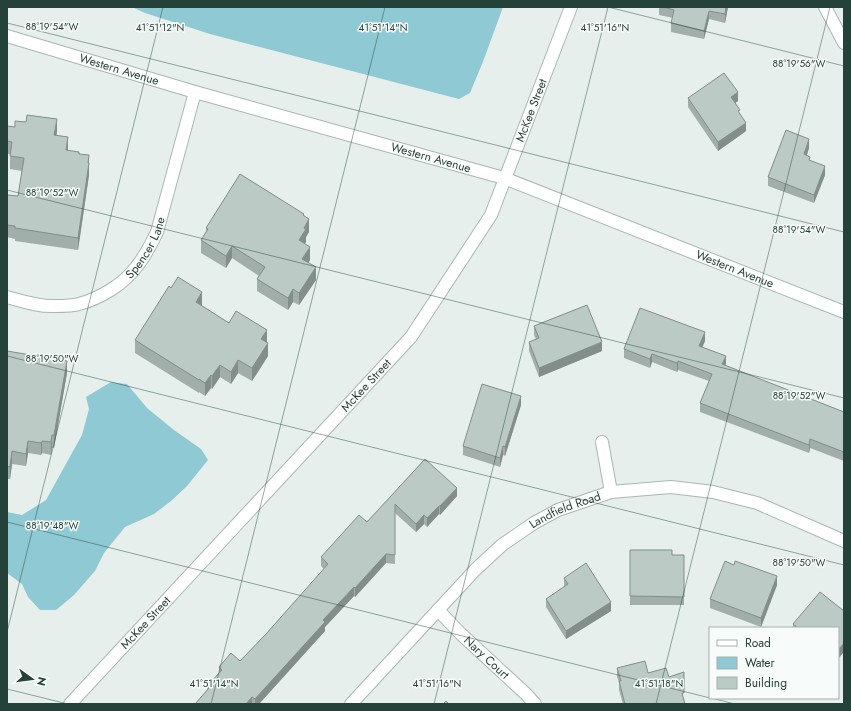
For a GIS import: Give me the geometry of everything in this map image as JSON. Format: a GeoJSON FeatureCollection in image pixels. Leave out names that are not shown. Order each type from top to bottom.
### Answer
{"type":"FeatureCollection","features":[{"type":"Feature","properties":{"kind":"street","name":"McKee Street"},"geometry":{"type":"LineString","coordinates":[[70,704],[411,337],[491,215],[571,7]]}},
{"type":"Feature","properties":{"kind":"street"},"geometry":{"type":"LineString","coordinates":[[826,7],[844,43]]}},
{"type":"Feature","properties":{"kind":"street","name":"Western Avenue"},"geometry":{"type":"LineString","coordinates":[[7,36],[196,92],[504,178],[844,312]]}},
{"type":"Feature","properties":{"kind":"street","name":"Spencer Lane"},"geometry":{"type":"LineString","coordinates":[[7,297],[28,303],[54,307],[78,304],[101,296],[121,283],[137,267],[149,250],[157,232],[196,92]]}},
{"type":"Feature","properties":{"kind":"street"},"geometry":{"type":"LineString","coordinates":[[602,442],[612,492]]}},
{"type":"Feature","properties":{"kind":"street","name":"Landfield Road"},"geometry":{"type":"LineString","coordinates":[[351,704],[475,570],[502,545],[534,523],[558,510],[612,492],[671,487],[713,492],[756,503],[844,541]]}},
{"type":"Feature","properties":{"kind":"street","name":"Nary Court"},"geometry":{"type":"LineString","coordinates":[[438,610],[461,634],[535,704]]}},
{"type":"Feature","properties":{"kind":"water"},"geometry":{"type":"Polygon","coordinates":[[[132,7],[503,7],[470,93],[459,99],[210,34],[145,13],[132,7]]]}},
{"type":"Feature","properties":{"kind":"water"},"geometry":{"type":"Polygon","coordinates":[[[111,382],[127,384],[147,408],[201,449],[208,460],[187,486],[171,501],[154,514],[125,527],[104,553],[95,571],[74,595],[56,610],[40,610],[28,597],[22,584],[7,573],[7,512],[22,515],[46,500],[82,435],[89,409],[86,397],[111,382]]]}},
{"type":"Feature","properties":{"kind":"building"},"geometry":{"type":"Polygon","coordinates":[[[663,7],[726,7],[725,14],[709,11],[704,31],[671,23],[674,10],[663,7]]]}},
{"type":"Feature","properties":{"kind":"building"},"geometry":{"type":"Polygon","coordinates":[[[724,73],[738,92],[731,97],[740,110],[738,111],[746,123],[718,142],[688,98],[724,73]]]}},
{"type":"Feature","properties":{"kind":"building"},"geometry":{"type":"Polygon","coordinates":[[[27,115],[57,119],[54,135],[68,137],[66,150],[89,155],[78,238],[15,228],[15,226],[7,225],[7,195],[18,196],[24,158],[10,156],[12,142],[7,141],[7,126],[15,127],[15,121],[26,122],[27,115]]]}},
{"type":"Feature","properties":{"kind":"building"},"geometry":{"type":"Polygon","coordinates":[[[786,130],[809,139],[804,154],[810,157],[809,160],[825,166],[814,195],[768,177],[786,130]]]}},
{"type":"Feature","properties":{"kind":"building"},"geometry":{"type":"Polygon","coordinates":[[[240,174],[304,214],[303,215],[309,219],[304,228],[306,229],[299,240],[310,247],[302,259],[316,267],[299,293],[293,289],[288,298],[257,279],[265,267],[232,246],[226,256],[201,240],[208,229],[206,228],[240,174]]]}},
{"type":"Feature","properties":{"kind":"building"},"geometry":{"type":"Polygon","coordinates":[[[178,277],[202,292],[196,302],[229,323],[236,311],[267,330],[261,339],[268,343],[252,368],[238,360],[231,372],[220,365],[205,383],[135,340],[169,286],[171,288],[178,277]]]}},
{"type":"Feature","properties":{"kind":"building"},"geometry":{"type":"Polygon","coordinates":[[[587,305],[602,342],[539,368],[529,342],[539,338],[534,326],[587,305]]]}},
{"type":"Feature","properties":{"kind":"building"},"geometry":{"type":"Polygon","coordinates":[[[640,308],[705,332],[699,346],[726,356],[722,364],[844,412],[844,452],[810,439],[809,445],[700,403],[712,374],[678,361],[677,363],[652,354],[650,359],[624,349],[640,308]]]}},
{"type":"Feature","properties":{"kind":"building"},"geometry":{"type":"Polygon","coordinates":[[[7,351],[67,361],[54,435],[52,435],[51,442],[42,441],[41,443],[28,441],[26,454],[12,451],[10,467],[7,466],[7,351]]]}},
{"type":"Feature","properties":{"kind":"building"},"geometry":{"type":"Polygon","coordinates":[[[482,384],[521,396],[505,447],[503,446],[500,458],[463,446],[482,384]]]}},
{"type":"Feature","properties":{"kind":"building"},"geometry":{"type":"Polygon","coordinates":[[[425,459],[457,488],[427,518],[424,515],[416,524],[395,504],[395,555],[386,554],[323,620],[325,622],[255,699],[252,697],[246,704],[195,704],[209,688],[207,686],[222,670],[219,667],[231,653],[240,661],[328,564],[321,557],[359,515],[367,522],[425,459]]]}},
{"type":"Feature","properties":{"kind":"building"},"geometry":{"type":"Polygon","coordinates":[[[630,550],[672,550],[672,555],[684,555],[684,597],[630,596],[630,550]]]}},
{"type":"Feature","properties":{"kind":"building"},"geometry":{"type":"Polygon","coordinates":[[[725,561],[734,565],[735,561],[777,576],[761,618],[710,599],[725,561]]]}},
{"type":"Feature","properties":{"kind":"building"},"geometry":{"type":"Polygon","coordinates":[[[586,563],[611,602],[566,631],[546,599],[568,584],[564,578],[586,563]]]}},
{"type":"Feature","properties":{"kind":"building"},"geometry":{"type":"Polygon","coordinates":[[[820,592],[844,611],[844,643],[839,649],[839,627],[797,627],[793,624],[820,592]]]}},
{"type":"Feature","properties":{"kind":"building"},"geometry":{"type":"Polygon","coordinates":[[[645,661],[648,673],[666,668],[669,677],[684,672],[684,693],[682,693],[685,704],[625,704],[617,668],[645,661]]]}}]}
